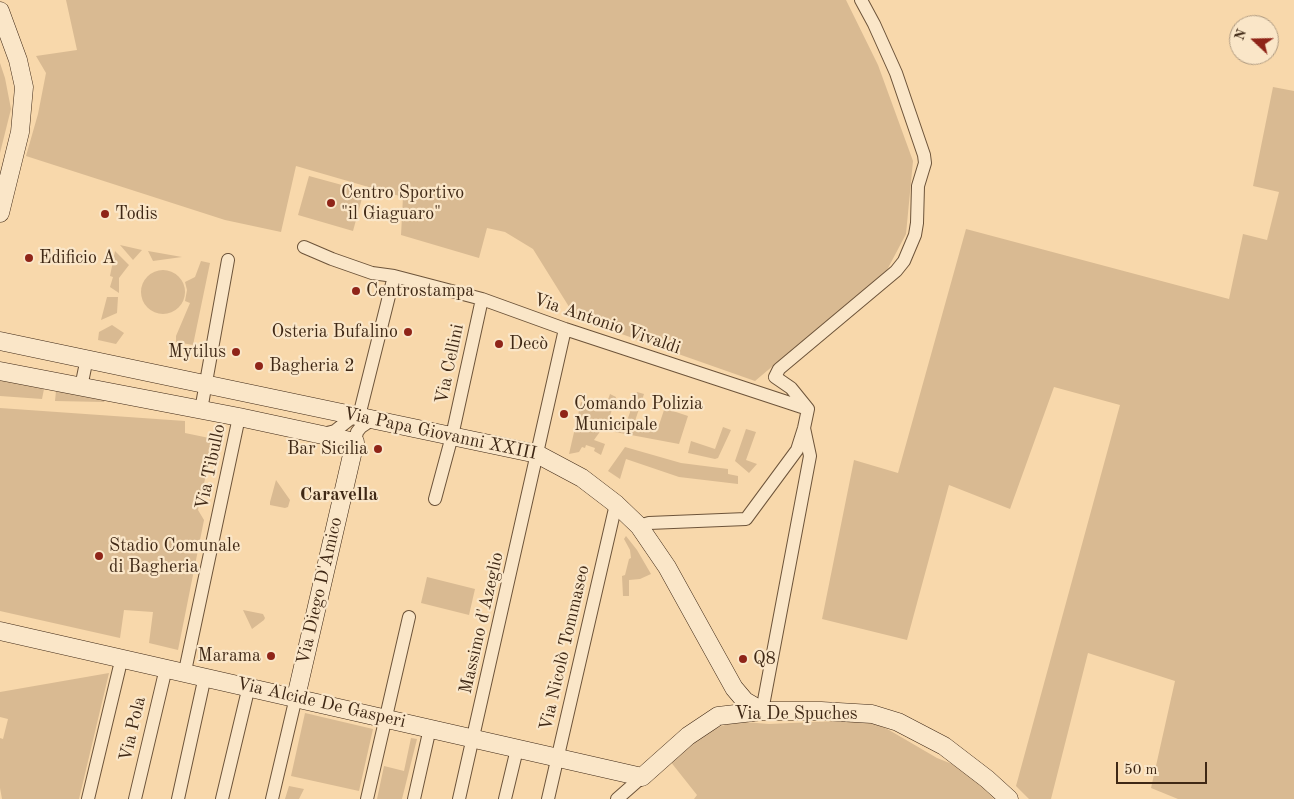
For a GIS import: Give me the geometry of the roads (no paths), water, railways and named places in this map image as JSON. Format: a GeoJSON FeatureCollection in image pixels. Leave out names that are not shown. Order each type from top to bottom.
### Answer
{"type":"FeatureCollection","features":[{"type":"Feature","properties":{"kind":"street"},"geometry":{"type":"LineString","coordinates":[[639,526],[649,523],[746,519],[797,450],[804,428],[808,409],[790,388],[775,377],[779,370],[896,271],[904,261],[915,235],[918,186],[925,163],[924,155],[896,74],[861,0]]}},
{"type":"Feature","properties":{"kind":"street"},"geometry":{"type":"LineString","coordinates":[[0,213],[20,132],[24,87],[18,60],[2,19]]}},
{"type":"Feature","properties":{"kind":"street","name":"Via Antonio Vivaldi"},"geometry":{"type":"LineString","coordinates":[[304,247],[372,273],[394,276],[482,299],[565,329],[808,409]]}},
{"type":"Feature","properties":{"kind":"street"},"geometry":{"type":"LineString","coordinates":[[201,410],[228,260]]}},
{"type":"Feature","properties":{"kind":"street"},"geometry":{"type":"LineString","coordinates":[[355,442],[357,432],[361,428],[394,276]]}},
{"type":"Feature","properties":{"kind":"street","name":"Via Cellini"},"geometry":{"type":"LineString","coordinates":[[435,499],[452,436],[482,299]]}},
{"type":"Feature","properties":{"kind":"street","name":"Massimo d'Azeglio"},"geometry":{"type":"LineString","coordinates":[[460,799],[565,329]]}},
{"type":"Feature","properties":{"kind":"street","name":"Via Papa Giovanni XXIII"},"geometry":{"type":"LineString","coordinates":[[0,341],[538,454],[582,478],[616,504],[639,526],[667,567],[734,688],[744,701],[762,711]]}},
{"type":"Feature","properties":{"kind":"street"},"geometry":{"type":"LineString","coordinates":[[81,387],[87,358]]}},
{"type":"Feature","properties":{"kind":"street","name":"Via Papa Giovanni XXIII"},"geometry":{"type":"LineString","coordinates":[[0,371],[239,417],[355,442]]}},
{"type":"Feature","properties":{"kind":"street","name":"Via Tibullo"},"geometry":{"type":"LineString","coordinates":[[185,671],[239,417]]}},
{"type":"Feature","properties":{"kind":"street"},"geometry":{"type":"LineString","coordinates":[[321,435],[335,431],[362,417]]}},
{"type":"Feature","properties":{"kind":"street"},"geometry":{"type":"LineString","coordinates":[[762,711],[810,456],[804,428]]}},
{"type":"Feature","properties":{"kind":"street","name":"Via Diego D'Amico"},"geometry":{"type":"LineString","coordinates":[[272,799],[355,442]]}},
{"type":"Feature","properties":{"kind":"street","name":"Via Nicolò Tommaseo"},"geometry":{"type":"LineString","coordinates":[[548,799],[616,504]]}},
{"type":"Feature","properties":{"kind":"street"},"geometry":{"type":"LineString","coordinates":[[367,799],[409,617]]}},
{"type":"Feature","properties":{"kind":"street","name":"Via Alcide De Gasperi"},"geometry":{"type":"LineString","coordinates":[[0,631],[185,671],[517,749],[642,776]]}},
{"type":"Feature","properties":{"kind":"street"},"geometry":{"type":"LineString","coordinates":[[88,799],[122,658]]}},
{"type":"Feature","properties":{"kind":"street","name":"Via Pola"},"geometry":{"type":"LineString","coordinates":[[135,799],[166,668]]}},
{"type":"Feature","properties":{"kind":"street"},"geometry":{"type":"LineString","coordinates":[[178,799],[206,676]]}},
{"type":"Feature","properties":{"kind":"street"},"geometry":{"type":"LineString","coordinates":[[222,799],[249,686]]}},
{"type":"Feature","properties":{"kind":"street"},"geometry":{"type":"LineString","coordinates":[[718,716],[729,706],[734,688]]}},
{"type":"Feature","properties":{"kind":"street","name":"Via De Spuches"},"geometry":{"type":"LineString","coordinates":[[617,799],[688,736],[718,716],[762,711],[821,710],[872,714],[898,722],[944,746],[987,779],[1009,799]]}},
{"type":"Feature","properties":{"kind":"street"},"geometry":{"type":"LineString","coordinates":[[414,799],[430,728]]}},
{"type":"Feature","properties":{"kind":"street"},"geometry":{"type":"LineString","coordinates":[[505,799],[517,749]]}},
{"type":"Feature","properties":{"kind":"place","name":"Centro Sportivo \"il Giaguaro\""},"geometry":{"type":"Point","coordinates":[331,203]}},
{"type":"Feature","properties":{"kind":"place","name":"Todis"},"geometry":{"type":"Point","coordinates":[105,214]}},
{"type":"Feature","properties":{"kind":"place","name":"Edificio A"},"geometry":{"type":"Point","coordinates":[29,258]}},
{"type":"Feature","properties":{"kind":"place","name":"Centrostampa"},"geometry":{"type":"Point","coordinates":[356,291]}},
{"type":"Feature","properties":{"kind":"place","name":"Osteria Bufalino"},"geometry":{"type":"Point","coordinates":[408,332]}},
{"type":"Feature","properties":{"kind":"place","name":"Decò"},"geometry":{"type":"Point","coordinates":[499,344]}},
{"type":"Feature","properties":{"kind":"place","name":"Mytilus"},"geometry":{"type":"Point","coordinates":[236,352]}},
{"type":"Feature","properties":{"kind":"place","name":"Bagheria 2"},"geometry":{"type":"Point","coordinates":[259,366]}},
{"type":"Feature","properties":{"kind":"place","name":"Comando Polizia Municipale"},"geometry":{"type":"Point","coordinates":[564,414]}},
{"type":"Feature","properties":{"kind":"place","name":"Bar Sicilia"},"geometry":{"type":"Point","coordinates":[378,449]}},
{"type":"Feature","properties":{"kind":"place","name":"Stadio Comunale di Bagheria"},"geometry":{"type":"Point","coordinates":[99,556]}},
{"type":"Feature","properties":{"kind":"place","name":"Marama"},"geometry":{"type":"Point","coordinates":[271,656]}},
{"type":"Feature","properties":{"kind":"place","name":"Q8"},"geometry":{"type":"Point","coordinates":[743,659]}},
{"type":"Feature","properties":{"kind":"district","name":"Caravella"},"geometry":{"type":"Point","coordinates":[339,495]}}]}
